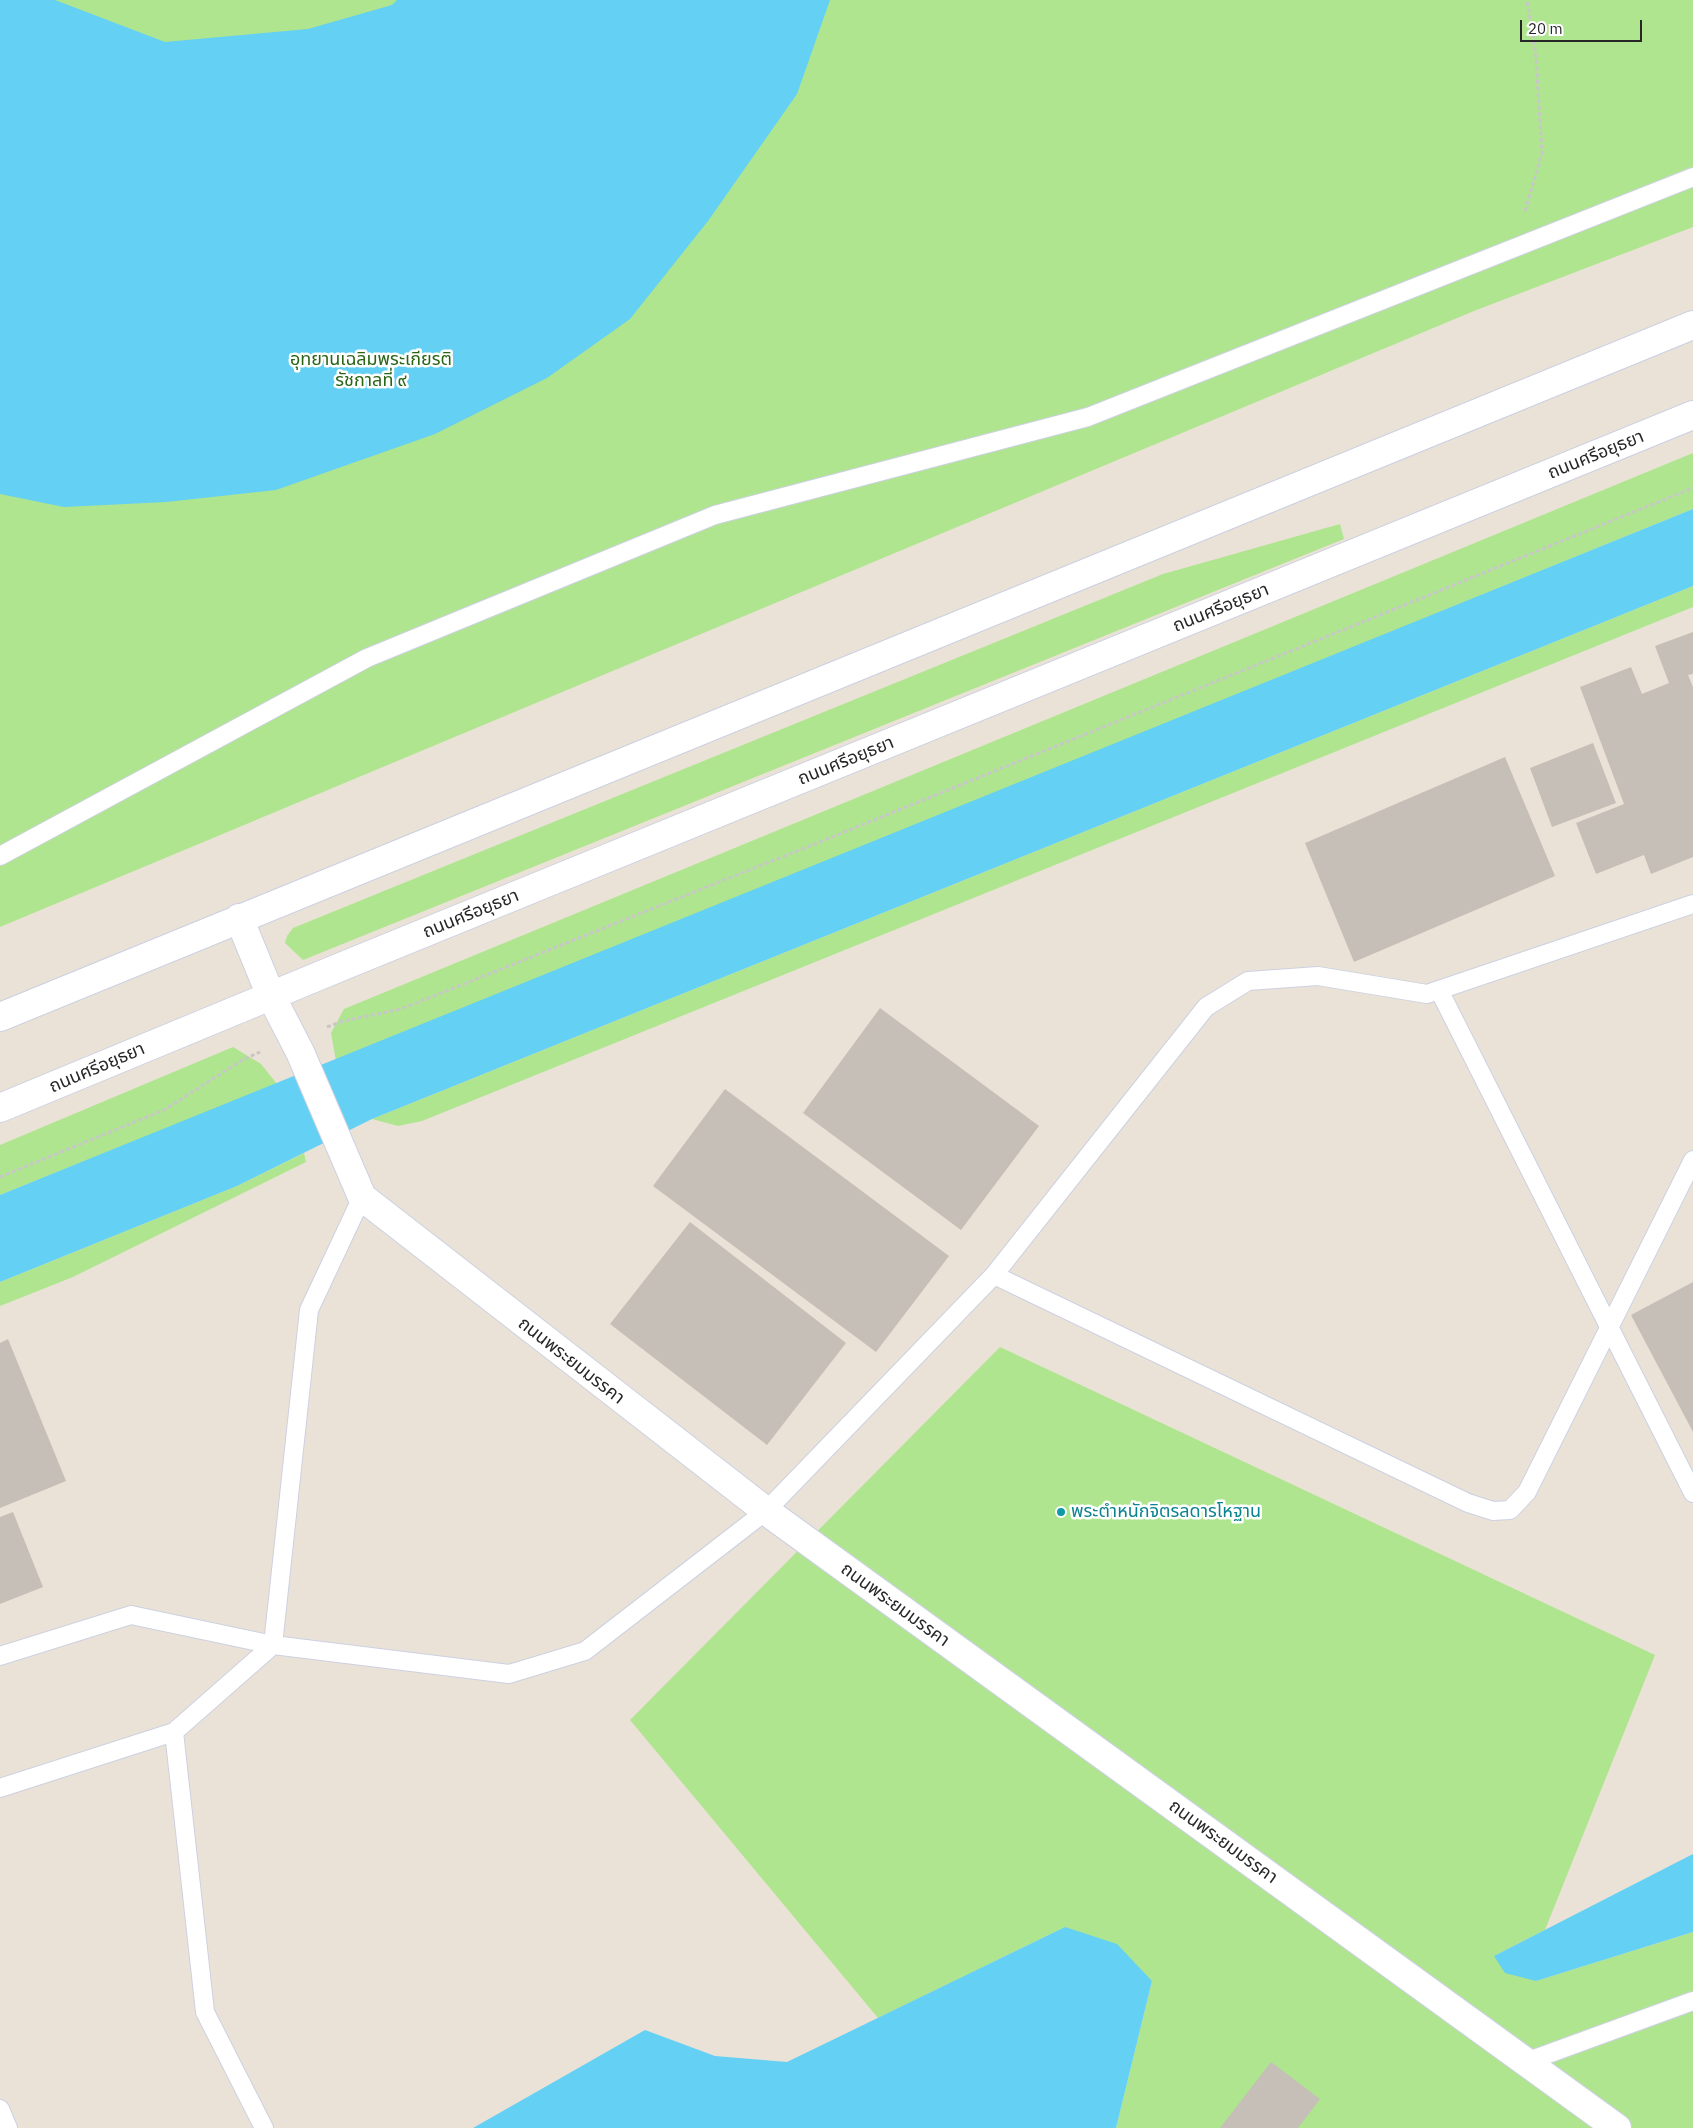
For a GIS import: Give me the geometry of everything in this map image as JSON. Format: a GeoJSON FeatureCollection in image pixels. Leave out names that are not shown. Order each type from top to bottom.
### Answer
{"type":"FeatureCollection","features":[{"type":"Feature","properties":{"kind":"main road"},"geometry":{"type":"LineString","coordinates":[[0,1017],[1693,325]]}},
{"type":"Feature","properties":{"kind":"main road","name":"ถนนศรีอยุธยา"},"geometry":{"type":"LineString","coordinates":[[0,1108],[1693,415]]}},
{"type":"Feature","properties":{"kind":"main road","name":"ถนนพระยมมรรคา"},"geometry":{"type":"LineString","coordinates":[[239,918],[271,996],[300,1052],[329,1117],[338,1146],[362,1197],[766,1511],[1617,2128]]}},
{"type":"Feature","properties":{"kind":"lane"},"geometry":{"type":"LineString","coordinates":[[0,856],[367,658],[716,515],[1088,417],[1693,177]]}},
{"type":"Feature","properties":{"kind":"lane"},"geometry":{"type":"LineString","coordinates":[[0,1656],[132,1614],[273,1645],[508,1674],[586,1651],[766,1511],[994,1275],[1206,1007],[1248,981],[1300,977],[1318,976],[1427,994],[1693,904]]}},
{"type":"Feature","properties":{"kind":"lane"},"geometry":{"type":"LineString","coordinates":[[1439,990],[1693,1493]]}},
{"type":"Feature","properties":{"kind":"lane"},"geometry":{"type":"LineString","coordinates":[[994,1275],[1468,1503],[1493,1511],[1510,1510],[1526,1492],[1693,1160]]}},
{"type":"Feature","properties":{"kind":"lane"},"geometry":{"type":"LineString","coordinates":[[0,1788],[174,1732],[273,1645],[308,1310],[362,1197]]}},
{"type":"Feature","properties":{"kind":"lane"},"geometry":{"type":"LineString","coordinates":[[174,1732],[205,2012],[264,2128]]}},
{"type":"Feature","properties":{"kind":"lane"},"geometry":{"type":"LineString","coordinates":[[1526,2062],[1693,2000]]}},
{"type":"Feature","properties":{"kind":"lane"},"geometry":{"type":"LineString","coordinates":[[0,2109],[8,2128]]}},
{"type":"Feature","properties":{"kind":"path"},"geometry":{"type":"LineString","coordinates":[[1514,248],[1542,153],[1536,57],[1527,0]]}},
{"type":"Feature","properties":{"kind":"path"},"geometry":{"type":"LineString","coordinates":[[343,1021],[401,1009],[1693,488]]}},
{"type":"Feature","properties":{"kind":"path"},"geometry":{"type":"LineString","coordinates":[[0,1177],[164,1110],[242,1060]]}},
{"type":"Feature","properties":{"kind":"green space","name":"อุทยานเฉลิมพระเกียรติ รัชกาลที่ ๙"},"geometry":{"type":"Polygon","coordinates":[[[0,0],[1693,0],[1693,227],[1474,311],[0,927],[0,0]]]}},
{"type":"Feature","properties":{"kind":"green space"},"geometry":{"type":"Polygon","coordinates":[[[1693,453],[1693,509],[336,1061],[331,1033],[344,1009],[1693,453]]]}},
{"type":"Feature","properties":{"kind":"green space"},"geometry":{"type":"Polygon","coordinates":[[[1340,524],[1344,539],[303,960],[285,943],[287,936],[293,928],[1163,574],[1340,524]]]}},
{"type":"Feature","properties":{"kind":"green space"},"geometry":{"type":"Polygon","coordinates":[[[1693,586],[1693,607],[422,1121],[398,1126],[372,1119],[1693,586]]]}},
{"type":"Feature","properties":{"kind":"green space"},"geometry":{"type":"Polygon","coordinates":[[[233,1047],[261,1064],[277,1084],[0,1195],[0,1145],[233,1047]]]}},
{"type":"Feature","properties":{"kind":"green space"},"geometry":{"type":"Polygon","coordinates":[[[304,1153],[306,1162],[73,1277],[0,1306],[0,1282],[237,1186],[304,1153]]]}},
{"type":"Feature","properties":{"kind":"green space"},"geometry":{"type":"Polygon","coordinates":[[[1000,1347],[1655,1655],[1545,1930],[1494,1956],[1536,1981],[1693,1932],[1693,2128],[1116,2128],[1152,1981],[1065,1927],[878,2018],[630,1720],[1000,1347]]]}},
{"type":"Feature","properties":{"kind":"water"},"geometry":{"type":"Polygon","coordinates":[[[0,0],[55,0],[165,42],[308,29],[392,5],[397,0],[830,0],[797,94],[708,221],[630,319],[547,378],[435,434],[276,490],[166,502],[64,507],[0,494],[0,0]]]}},
{"type":"Feature","properties":{"kind":"water"},"geometry":{"type":"Polygon","coordinates":[[[1693,509],[1693,586],[372,1119],[237,1186],[0,1282],[0,1195],[1693,509]]]}},
{"type":"Feature","properties":{"kind":"water"},"geometry":{"type":"Polygon","coordinates":[[[1693,1854],[1693,1932],[1536,1981],[1505,1973],[1494,1956],[1693,1854]]]}},
{"type":"Feature","properties":{"kind":"water"},"geometry":{"type":"Polygon","coordinates":[[[1065,1927],[1117,1944],[1152,1981],[1116,2128],[473,2128],[645,2030],[715,2056],[787,2062],[1065,1927]]]}},
{"type":"Feature","properties":{"kind":"building"},"geometry":{"type":"Polygon","coordinates":[[[1693,632],[1693,674],[1688,675],[1693,687],[1693,857],[1651,874],[1644,855],[1596,874],[1576,823],[1624,804],[1580,687],[1631,667],[1642,694],[1669,683],[1655,646],[1693,632]]]}},
{"type":"Feature","properties":{"kind":"building"},"geometry":{"type":"Polygon","coordinates":[[[1593,743],[1616,803],[1552,827],[1530,768],[1593,743]]]}},
{"type":"Feature","properties":{"kind":"building"},"geometry":{"type":"Polygon","coordinates":[[[1505,757],[1555,876],[1354,962],[1305,843],[1505,757]]]}},
{"type":"Feature","properties":{"kind":"building"},"geometry":{"type":"Polygon","coordinates":[[[880,1008],[1039,1126],[961,1230],[803,1113],[880,1008]]]}},
{"type":"Feature","properties":{"kind":"building"},"geometry":{"type":"Polygon","coordinates":[[[725,1089],[949,1256],[876,1352],[653,1186],[725,1089]]]}},
{"type":"Feature","properties":{"kind":"building"},"geometry":{"type":"Polygon","coordinates":[[[690,1222],[846,1343],[767,1445],[610,1324],[690,1222]]]}},
{"type":"Feature","properties":{"kind":"building"},"geometry":{"type":"Polygon","coordinates":[[[1693,1282],[1693,1432],[1631,1315],[1693,1282]]]}},
{"type":"Feature","properties":{"kind":"building"},"geometry":{"type":"Polygon","coordinates":[[[8,1339],[66,1481],[0,1508],[0,1343],[8,1339]]]}},
{"type":"Feature","properties":{"kind":"building"},"geometry":{"type":"Polygon","coordinates":[[[13,1512],[43,1587],[0,1604],[0,1517],[13,1512]]]}},
{"type":"Feature","properties":{"kind":"building"},"geometry":{"type":"Polygon","coordinates":[[[1271,2062],[1320,2099],[1298,2128],[1220,2128],[1271,2062]]]}},
{"type":"Feature","properties":{"kind":"place","name":"พระตำหนักจิตรลดารโหฐาน"},"geometry":{"type":"Point","coordinates":[1061,1512]}}]}
